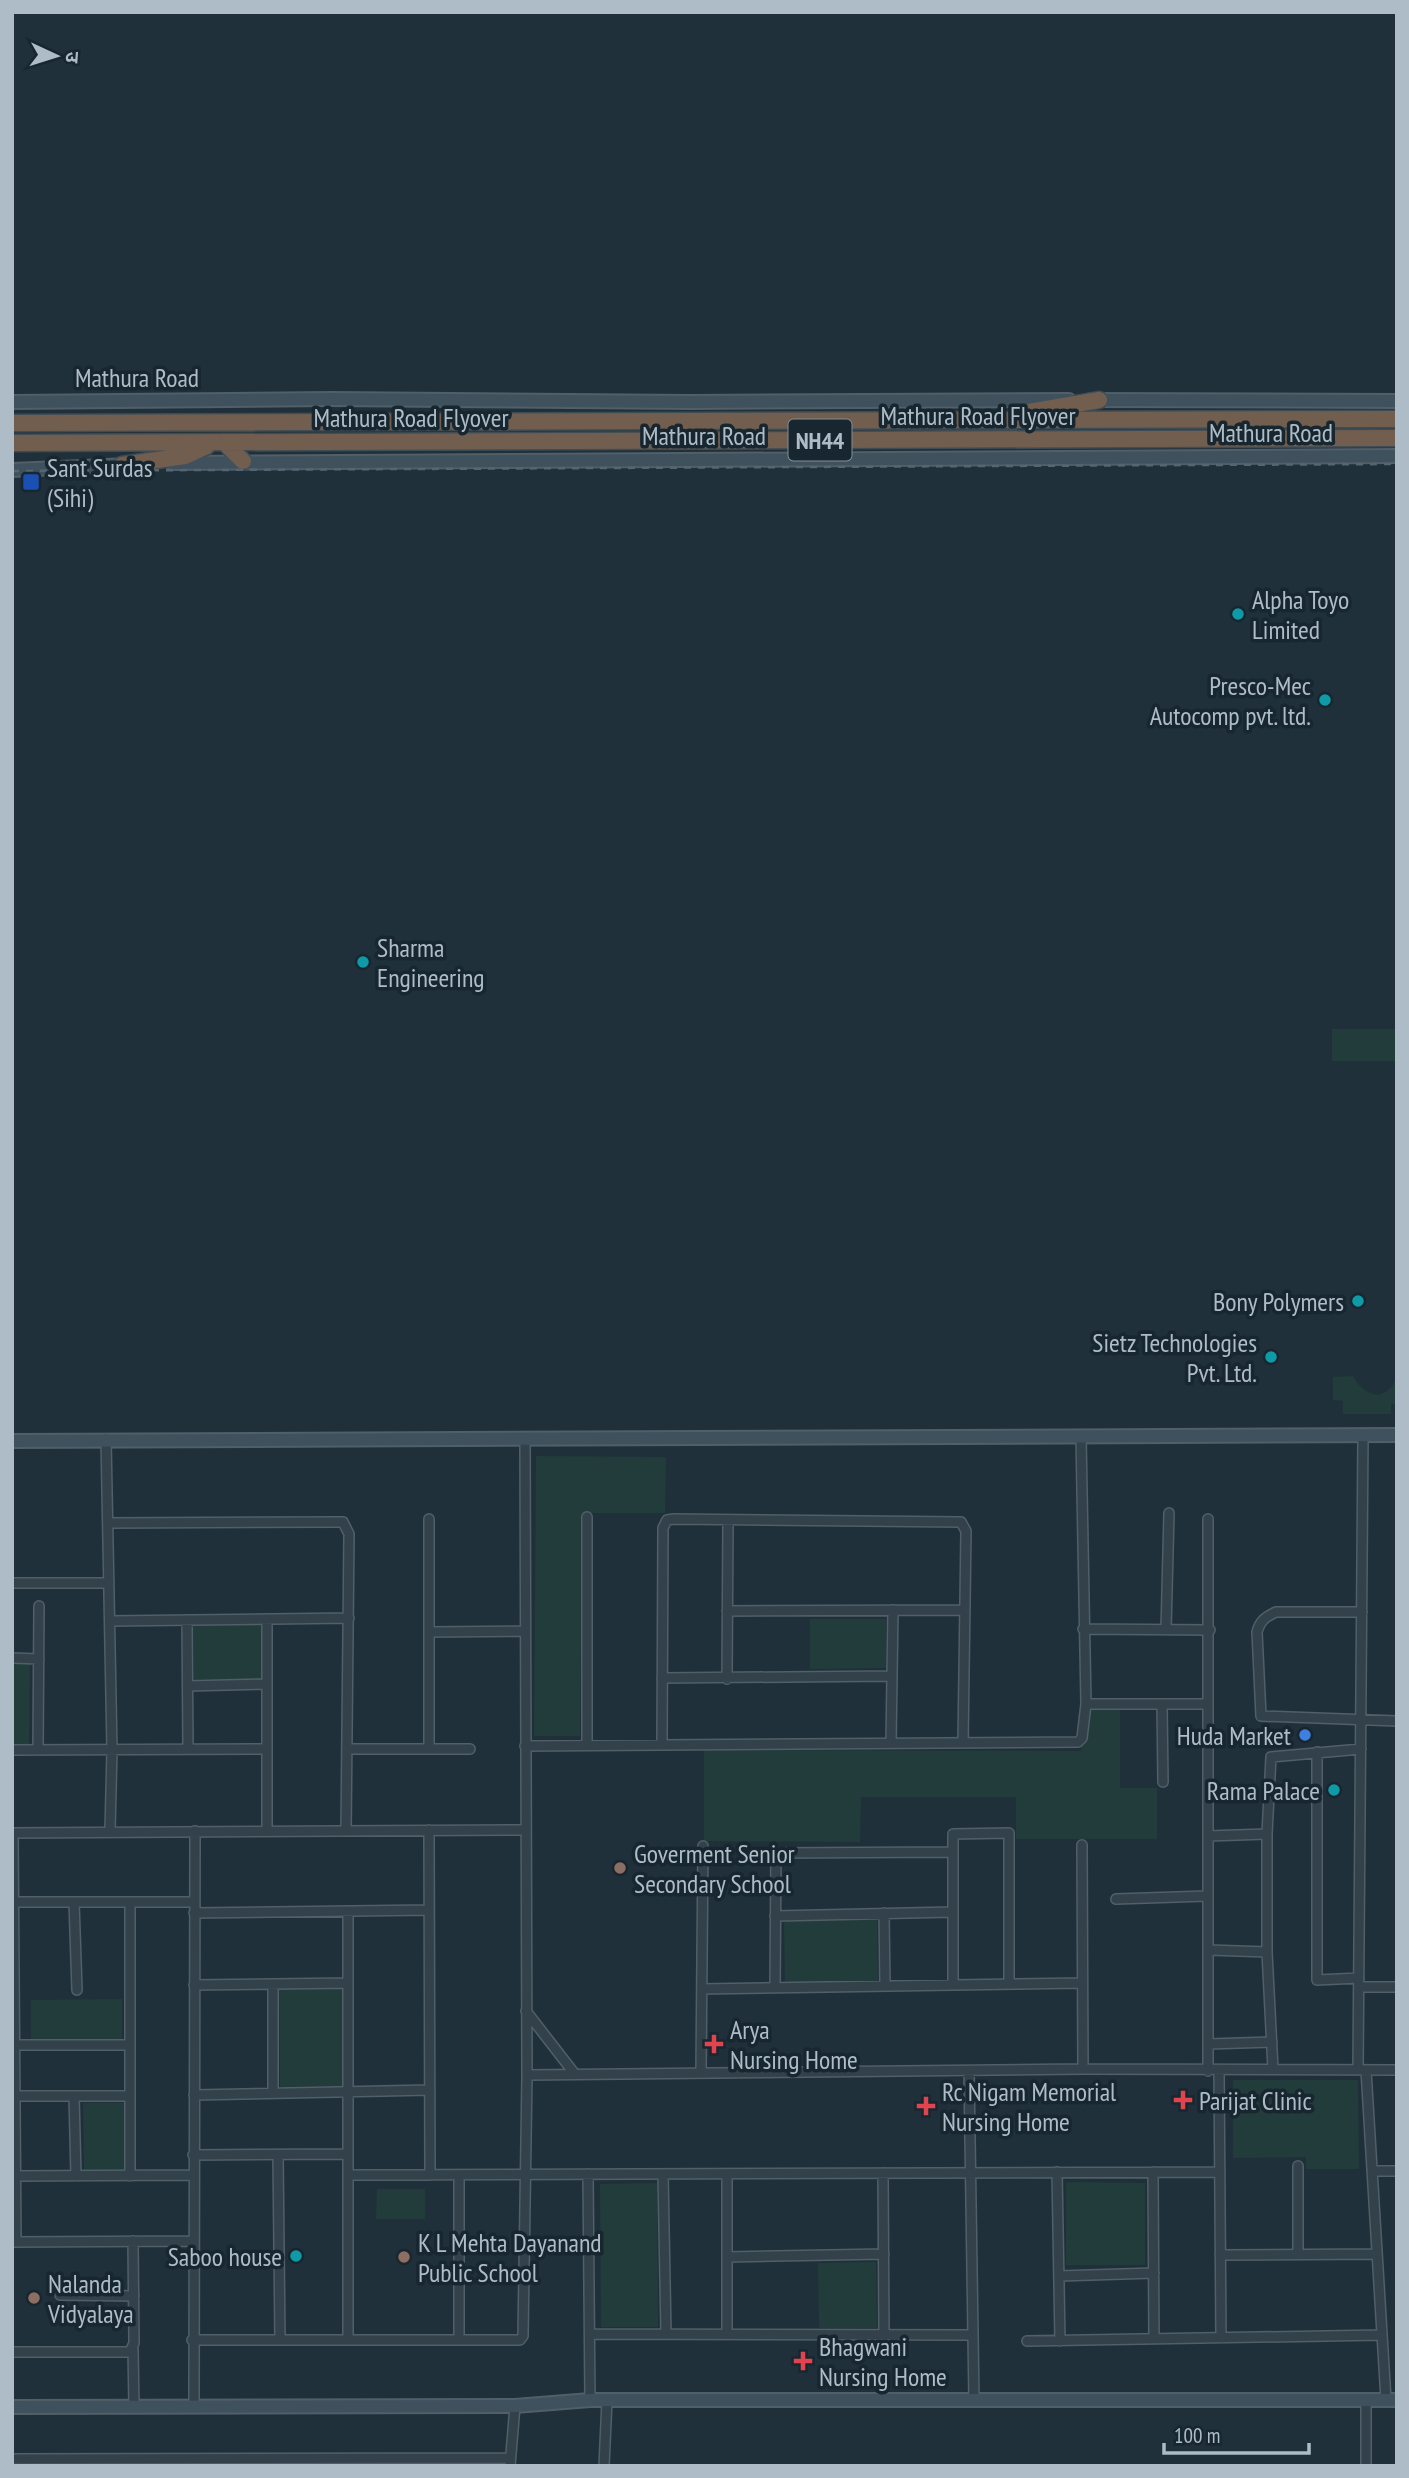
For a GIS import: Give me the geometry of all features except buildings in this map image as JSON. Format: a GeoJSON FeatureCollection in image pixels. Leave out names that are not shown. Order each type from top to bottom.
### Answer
{"type":"FeatureCollection","features":[{"type":"Feature","properties":{"kind":"highway"},"geometry":{"type":"LineString","coordinates":[[989,420],[1099,400]]}},
{"type":"Feature","properties":{"kind":"highway","name":"Mathura Road Flyover"},"geometry":{"type":"LineString","coordinates":[[989,420],[1397,419]]}},
{"type":"Feature","properties":{"kind":"highway","name":"Mathura Road"},"geometry":{"type":"LineString","coordinates":[[12,423],[989,420]]}},
{"type":"Feature","properties":{"kind":"highway","name":"Mathura Road Flyover"},"geometry":{"type":"LineString","coordinates":[[220,442],[1397,438]]}},
{"type":"Feature","properties":{"kind":"highway"},"geometry":{"type":"LineString","coordinates":[[122,465],[185,456],[220,442],[243,461]]}},
{"type":"Feature","properties":{"kind":"highway","name":"NH44"},"geometry":{"type":"LineString","coordinates":[[12,443],[220,442]]}},
{"type":"Feature","properties":{"kind":"main road","name":"Mathura Road"},"geometry":{"type":"LineString","coordinates":[[12,402],[331,399],[635,402],[1397,401]]}},
{"type":"Feature","properties":{"kind":"main road","name":"Mathura Road"},"geometry":{"type":"LineString","coordinates":[[12,470],[243,461],[1397,456]]}},
{"type":"Feature","properties":{"kind":"main road"},"geometry":{"type":"LineString","coordinates":[[12,1441],[1397,1435]]}},
{"type":"Feature","properties":{"kind":"main road"},"geometry":{"type":"LineString","coordinates":[[12,2407],[515,2406],[590,2400],[1391,2400]]}},
{"type":"Feature","properties":{"kind":"street"},"geometry":{"type":"LineString","coordinates":[[1363,1436],[1359,1983],[1362,2070],[1373,2171],[1382,2334],[1391,2400]]}},
{"type":"Feature","properties":{"kind":"street"},"geometry":{"type":"LineString","coordinates":[[525,1746],[1078,1742],[1082,1738],[1086,1704],[1081,1437]]}},
{"type":"Feature","properties":{"kind":"street"},"geometry":{"type":"LineString","coordinates":[[192,2340],[520,2340],[523,2336],[527,2075],[524,1830],[525,1438]]}},
{"type":"Feature","properties":{"kind":"street"},"geometry":{"type":"LineString","coordinates":[[106,1439],[112,1750],[110,1831]]}},
{"type":"Feature","properties":{"kind":"street"},"geometry":{"type":"LineString","coordinates":[[1166,1630],[1169,1513]]}},
{"type":"Feature","properties":{"kind":"street"},"geometry":{"type":"LineString","coordinates":[[587,1517],[587,1745]]}},
{"type":"Feature","properties":{"kind":"street"},"geometry":{"type":"LineString","coordinates":[[429,1519],[429,1749]]}},
{"type":"Feature","properties":{"kind":"street"},"geometry":{"type":"LineString","coordinates":[[662,1745],[664,1523],[674,1519],[961,1522],[966,1531],[962,1743]]}},
{"type":"Feature","properties":{"kind":"street"},"geometry":{"type":"LineString","coordinates":[[1208,2071],[1209,1519]]}},
{"type":"Feature","properties":{"kind":"street"},"geometry":{"type":"LineString","coordinates":[[727,1679],[728,1520]]}},
{"type":"Feature","properties":{"kind":"street"},"geometry":{"type":"LineString","coordinates":[[107,1523],[343,1522],[349,1534],[346,1830]]}},
{"type":"Feature","properties":{"kind":"street"},"geometry":{"type":"LineString","coordinates":[[12,1583],[109,1583]]}},
{"type":"Feature","properties":{"kind":"street"},"geometry":{"type":"LineString","coordinates":[[38,1750],[39,1606]]}},
{"type":"Feature","properties":{"kind":"street"},"geometry":{"type":"LineString","coordinates":[[727,1611],[964,1610]]}},
{"type":"Feature","properties":{"kind":"street"},"geometry":{"type":"LineString","coordinates":[[891,1743],[893,1611]]}},
{"type":"Feature","properties":{"kind":"street"},"geometry":{"type":"LineString","coordinates":[[1362,1612],[1276,1612],[1265,1616],[1257,1632],[1261,1716],[1397,1721]]}},
{"type":"Feature","properties":{"kind":"street"},"geometry":{"type":"LineString","coordinates":[[110,1621],[349,1618]]}},
{"type":"Feature","properties":{"kind":"street"},"geometry":{"type":"LineString","coordinates":[[267,1619],[267,1831]]}},
{"type":"Feature","properties":{"kind":"street"},"geometry":{"type":"LineString","coordinates":[[187,1620],[188,1749]]}},
{"type":"Feature","properties":{"kind":"street"},"geometry":{"type":"LineString","coordinates":[[1083,1629],[1210,1630]]}},
{"type":"Feature","properties":{"kind":"street"},"geometry":{"type":"LineString","coordinates":[[429,1632],[525,1631]]}},
{"type":"Feature","properties":{"kind":"street"},"geometry":{"type":"LineString","coordinates":[[12,1658],[39,1659]]}},
{"type":"Feature","properties":{"kind":"street"},"geometry":{"type":"LineString","coordinates":[[662,1678],[892,1676]]}},
{"type":"Feature","properties":{"kind":"street"},"geometry":{"type":"LineString","coordinates":[[188,1686],[267,1684]]}},
{"type":"Feature","properties":{"kind":"street"},"geometry":{"type":"LineString","coordinates":[[1086,1704],[1209,1704]]}},
{"type":"Feature","properties":{"kind":"street"},"geometry":{"type":"LineString","coordinates":[[1162,1704],[1163,1782]]}},
{"type":"Feature","properties":{"kind":"street"},"geometry":{"type":"LineString","coordinates":[[12,1750],[267,1749]]}},
{"type":"Feature","properties":{"kind":"street"},"geometry":{"type":"LineString","coordinates":[[348,1749],[470,1749]]}},
{"type":"Feature","properties":{"kind":"street"},"geometry":{"type":"LineString","coordinates":[[1273,2069],[1267,1951],[1267,1834],[1271,1757],[1361,1749]]}},
{"type":"Feature","properties":{"kind":"street"},"geometry":{"type":"LineString","coordinates":[[1317,1752],[1317,1980],[1397,1987]]}},
{"type":"Feature","properties":{"kind":"street"},"geometry":{"type":"LineString","coordinates":[[429,1830],[430,2175]]}},
{"type":"Feature","properties":{"kind":"street"},"geometry":{"type":"LineString","coordinates":[[193,2241],[14,2242],[13,1833],[524,1830]]}},
{"type":"Feature","properties":{"kind":"street"},"geometry":{"type":"LineString","coordinates":[[194,2407],[192,2340],[195,1831]]}},
{"type":"Feature","properties":{"kind":"street"},"geometry":{"type":"LineString","coordinates":[[953,1985],[953,1834],[1009,1833],[1009,1984]]}},
{"type":"Feature","properties":{"kind":"street"},"geometry":{"type":"LineString","coordinates":[[1208,1836],[1267,1834]]}},
{"type":"Feature","properties":{"kind":"street"},"geometry":{"type":"LineString","coordinates":[[1082,1845],[1083,2069]]}},
{"type":"Feature","properties":{"kind":"street"},"geometry":{"type":"LineString","coordinates":[[701,2073],[703,1846]]}},
{"type":"Feature","properties":{"kind":"street"},"geometry":{"type":"LineString","coordinates":[[775,1988],[776,1853],[953,1853]]}},
{"type":"Feature","properties":{"kind":"street"},"geometry":{"type":"LineString","coordinates":[[1116,1899],[1207,1896]]}},
{"type":"Feature","properties":{"kind":"street"},"geometry":{"type":"LineString","coordinates":[[14,1902],[194,1902]]}},
{"type":"Feature","properties":{"kind":"street"},"geometry":{"type":"LineString","coordinates":[[74,1902],[77,1990]]}},
{"type":"Feature","properties":{"kind":"street"},"geometry":{"type":"LineString","coordinates":[[130,1902],[130,2176]]}},
{"type":"Feature","properties":{"kind":"street"},"geometry":{"type":"LineString","coordinates":[[194,1913],[429,1910]]}},
{"type":"Feature","properties":{"kind":"street"},"geometry":{"type":"LineString","coordinates":[[348,1912],[348,2340]]}},
{"type":"Feature","properties":{"kind":"street"},"geometry":{"type":"LineString","coordinates":[[775,1916],[953,1912]]}},
{"type":"Feature","properties":{"kind":"street"},"geometry":{"type":"LineString","coordinates":[[884,1913],[885,1986]]}},
{"type":"Feature","properties":{"kind":"street"},"geometry":{"type":"LineString","coordinates":[[1209,1950],[1267,1951]]}},
{"type":"Feature","properties":{"kind":"street"},"geometry":{"type":"LineString","coordinates":[[194,1985],[348,1983]]}},
{"type":"Feature","properties":{"kind":"street"},"geometry":{"type":"LineString","coordinates":[[702,1989],[1082,1983]]}},
{"type":"Feature","properties":{"kind":"street"},"geometry":{"type":"LineString","coordinates":[[273,1984],[273,2093]]}},
{"type":"Feature","properties":{"kind":"street"},"geometry":{"type":"LineString","coordinates":[[526,2011],[574,2073]]}},
{"type":"Feature","properties":{"kind":"street"},"geometry":{"type":"LineString","coordinates":[[1208,2044],[1272,2042]]}},
{"type":"Feature","properties":{"kind":"street"},"geometry":{"type":"LineString","coordinates":[[15,2045],[130,2045]]}},
{"type":"Feature","properties":{"kind":"street"},"geometry":{"type":"LineString","coordinates":[[527,2075],[1083,2069],[1397,2070]]}},
{"type":"Feature","properties":{"kind":"street"},"geometry":{"type":"LineString","coordinates":[[1219,2071],[1221,2338]]}},
{"type":"Feature","properties":{"kind":"street"},"geometry":{"type":"LineString","coordinates":[[969,2072],[974,2400]]}},
{"type":"Feature","properties":{"kind":"street"},"geometry":{"type":"LineString","coordinates":[[194,2095],[430,2090]]}},
{"type":"Feature","properties":{"kind":"street"},"geometry":{"type":"LineString","coordinates":[[15,2096],[130,2096]]}},
{"type":"Feature","properties":{"kind":"street"},"geometry":{"type":"LineString","coordinates":[[74,2096],[76,2176]]}},
{"type":"Feature","properties":{"kind":"street"},"geometry":{"type":"LineString","coordinates":[[193,2155],[348,2154]]}},
{"type":"Feature","properties":{"kind":"street"},"geometry":{"type":"LineString","coordinates":[[278,2155],[279,2340]]}},
{"type":"Feature","properties":{"kind":"street"},"geometry":{"type":"LineString","coordinates":[[1298,2166],[1298,2254]]}},
{"type":"Feature","properties":{"kind":"street"},"geometry":{"type":"LineString","coordinates":[[1373,2171],[1397,2171]]}},
{"type":"Feature","properties":{"kind":"street"},"geometry":{"type":"LineString","coordinates":[[1057,2172],[1060,2341]]}},
{"type":"Feature","properties":{"kind":"street"},"geometry":{"type":"LineString","coordinates":[[1153,2172],[1154,2339]]}},
{"type":"Feature","properties":{"kind":"street"},"geometry":{"type":"LineString","coordinates":[[348,2175],[1220,2172]]}},
{"type":"Feature","properties":{"kind":"street"},"geometry":{"type":"LineString","coordinates":[[883,2173],[884,2335]]}},
{"type":"Feature","properties":{"kind":"street"},"geometry":{"type":"LineString","coordinates":[[588,2174],[590,2400]]}},
{"type":"Feature","properties":{"kind":"street"},"geometry":{"type":"LineString","coordinates":[[663,2174],[666,2334]]}},
{"type":"Feature","properties":{"kind":"street"},"geometry":{"type":"LineString","coordinates":[[727,2174],[727,2334]]}},
{"type":"Feature","properties":{"kind":"street"},"geometry":{"type":"LineString","coordinates":[[15,2176],[193,2175]]}},
{"type":"Feature","properties":{"kind":"street"},"geometry":{"type":"LineString","coordinates":[[459,2175],[459,2340]]}},
{"type":"Feature","properties":{"kind":"street"},"geometry":{"type":"LineString","coordinates":[[133,2241],[134,2407]]}},
{"type":"Feature","properties":{"kind":"street"},"geometry":{"type":"LineString","coordinates":[[727,2257],[884,2254]]}},
{"type":"Feature","properties":{"kind":"street"},"geometry":{"type":"LineString","coordinates":[[1220,2255],[1377,2254]]}},
{"type":"Feature","properties":{"kind":"street"},"geometry":{"type":"LineString","coordinates":[[1059,2276],[1154,2273]]}},
{"type":"Feature","properties":{"kind":"street"},"geometry":{"type":"LineString","coordinates":[[60,2295],[134,2296]]}},
{"type":"Feature","properties":{"kind":"street"},"geometry":{"type":"LineString","coordinates":[[590,2334],[973,2335]]}},
{"type":"Feature","properties":{"kind":"street"},"geometry":{"type":"LineString","coordinates":[[1027,2342],[1382,2334]]}},
{"type":"Feature","properties":{"kind":"street"},"geometry":{"type":"LineString","coordinates":[[12,2352],[125,2352],[132,2349]]}},
{"type":"Feature","properties":{"kind":"street"},"geometry":{"type":"LineString","coordinates":[[1366,2399],[1366,2466]]}},
{"type":"Feature","properties":{"kind":"street"},"geometry":{"type":"LineString","coordinates":[[604,2466],[607,2400]]}},
{"type":"Feature","properties":{"kind":"street"},"geometry":{"type":"LineString","coordinates":[[12,2459],[78,2462],[510,2462],[515,2406]]}},
{"type":"Feature","properties":{"kind":"green space"},"geometry":{"type":"Polygon","coordinates":[[[1332,1029],[1397,1029],[1397,1061],[1332,1061],[1332,1029]]]}},
{"type":"Feature","properties":{"kind":"green space"},"geometry":{"type":"Polygon","coordinates":[[[1353,1376],[1363,1389],[1375,1394],[1387,1391],[1397,1377],[1397,1404],[1391,1404],[1391,1414],[1343,1414],[1343,1401],[1333,1400],[1333,1377],[1353,1376]]]}},
{"type":"Feature","properties":{"kind":"green space"},"geometry":{"type":"Polygon","coordinates":[[[536,1456],[666,1457],[665,1513],[582,1513],[580,1736],[534,1736],[536,1456]]]}},
{"type":"Feature","properties":{"kind":"green space"},"geometry":{"type":"Polygon","coordinates":[[[810,1619],[886,1619],[886,1668],[810,1669],[810,1619]]]}},
{"type":"Feature","properties":{"kind":"green space"},"geometry":{"type":"Polygon","coordinates":[[[262,1623],[263,1679],[194,1680],[193,1624],[262,1623]]]}},
{"type":"Feature","properties":{"kind":"green space"},"geometry":{"type":"Polygon","coordinates":[[[12,1662],[30,1662],[29,1745],[12,1745],[12,1662]]]}},
{"type":"Feature","properties":{"kind":"green space"},"geometry":{"type":"Polygon","coordinates":[[[1082,1709],[1120,1710],[1120,1788],[1157,1788],[1157,1839],[1016,1839],[1016,1797],[861,1797],[860,1842],[704,1841],[704,1750],[1081,1751],[1082,1709]]]}},
{"type":"Feature","properties":{"kind":"green space"},"geometry":{"type":"Polygon","coordinates":[[[877,1919],[878,1981],[785,1984],[784,1921],[877,1919]]]}},
{"type":"Feature","properties":{"kind":"green space"},"geometry":{"type":"Polygon","coordinates":[[[342,1988],[343,2086],[280,2087],[279,1989],[342,1988]]]}},
{"type":"Feature","properties":{"kind":"green space"},"geometry":{"type":"Polygon","coordinates":[[[122,1999],[122,2039],[31,2039],[31,2000],[122,1999]]]}},
{"type":"Feature","properties":{"kind":"green space"},"geometry":{"type":"Polygon","coordinates":[[[1233,2080],[1358,2080],[1359,2169],[1306,2169],[1306,2157],[1233,2158],[1233,2080]]]}},
{"type":"Feature","properties":{"kind":"green space"},"geometry":{"type":"Polygon","coordinates":[[[83,2103],[124,2103],[124,2170],[84,2170],[83,2103]]]}},
{"type":"Feature","properties":{"kind":"green space"},"geometry":{"type":"Polygon","coordinates":[[[1066,2182],[1145,2183],[1145,2265],[1066,2265],[1066,2182]]]}},
{"type":"Feature","properties":{"kind":"green space"},"geometry":{"type":"Polygon","coordinates":[[[657,2183],[658,2327],[601,2327],[600,2184],[657,2183]]]}},
{"type":"Feature","properties":{"kind":"green space"},"geometry":{"type":"Polygon","coordinates":[[[377,2189],[425,2189],[425,2219],[376,2219],[377,2189]]]}},
{"type":"Feature","properties":{"kind":"green space"},"geometry":{"type":"Polygon","coordinates":[[[876,2262],[877,2328],[819,2328],[818,2263],[876,2262]]]}},
{"type":"Feature","properties":{"kind":"railway"},"geometry":{"type":"LineString","coordinates":[[12,471],[1397,464]]}},
{"type":"Feature","properties":{"kind":"place","name":"Sant Surdas (Sihi)"},"geometry":{"type":"Point","coordinates":[31,482]}},
{"type":"Feature","properties":{"kind":"place","name":"Alpha Toyo Limited"},"geometry":{"type":"Point","coordinates":[1238,614]}},
{"type":"Feature","properties":{"kind":"place","name":"Presco-Mec Autocomp pvt. ltd."},"geometry":{"type":"Point","coordinates":[1325,700]}},
{"type":"Feature","properties":{"kind":"place","name":"Sharma Engineering"},"geometry":{"type":"Point","coordinates":[363,962]}},
{"type":"Feature","properties":{"kind":"place","name":"Bony Polymers"},"geometry":{"type":"Point","coordinates":[1358,1301]}},
{"type":"Feature","properties":{"kind":"place","name":"Sietz Technologies Pvt. Ltd."},"geometry":{"type":"Point","coordinates":[1271,1357]}},
{"type":"Feature","properties":{"kind":"place","name":"Huda Market"},"geometry":{"type":"Point","coordinates":[1305,1735]}},
{"type":"Feature","properties":{"kind":"place","name":"Rama Palace"},"geometry":{"type":"Point","coordinates":[1334,1790]}},
{"type":"Feature","properties":{"kind":"place","name":"Goverment Senior Secondary School"},"geometry":{"type":"Point","coordinates":[620,1868]}},
{"type":"Feature","properties":{"kind":"place","name":"Arya Nursing Home"},"geometry":{"type":"Point","coordinates":[714,2044]}},
{"type":"Feature","properties":{"kind":"place","name":"Parijat Clinic"},"geometry":{"type":"Point","coordinates":[1183,2100]}},
{"type":"Feature","properties":{"kind":"place","name":"Rc Nigam Memorial Nursing Home"},"geometry":{"type":"Point","coordinates":[926,2106]}},
{"type":"Feature","properties":{"kind":"place","name":"Saboo house"},"geometry":{"type":"Point","coordinates":[296,2256]}},
{"type":"Feature","properties":{"kind":"place","name":"K L Mehta Dayanand Public School"},"geometry":{"type":"Point","coordinates":[404,2257]}},
{"type":"Feature","properties":{"kind":"place","name":"Nalanda Vidyalaya"},"geometry":{"type":"Point","coordinates":[34,2298]}},
{"type":"Feature","properties":{"kind":"place","name":"Bhagwani Nursing Home"},"geometry":{"type":"Point","coordinates":[803,2361]}}]}
